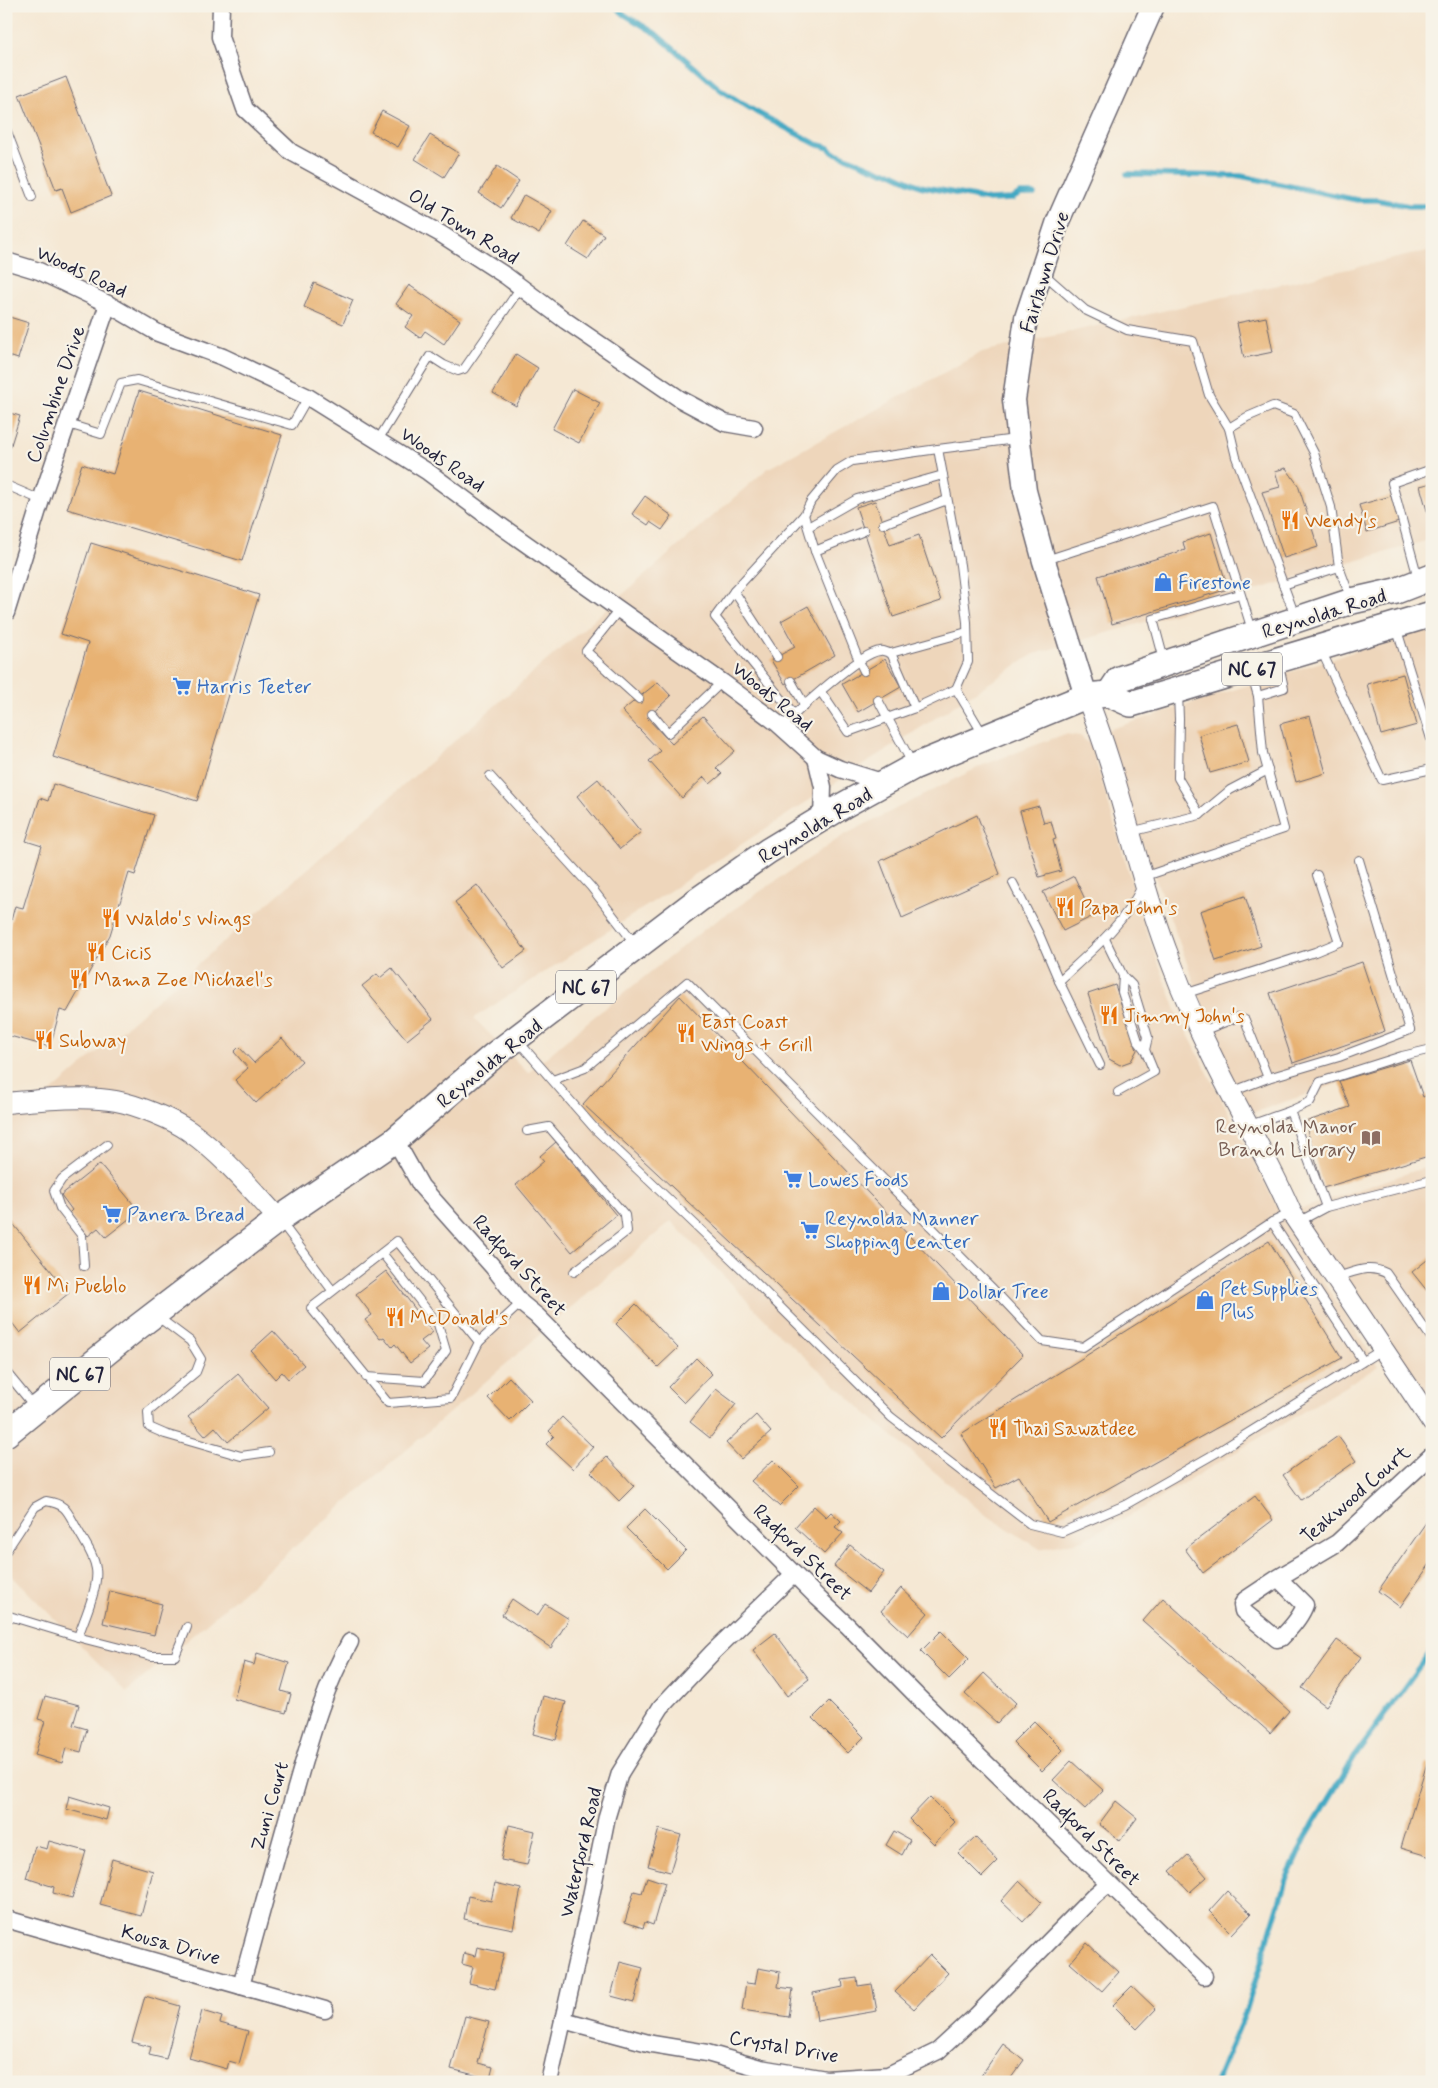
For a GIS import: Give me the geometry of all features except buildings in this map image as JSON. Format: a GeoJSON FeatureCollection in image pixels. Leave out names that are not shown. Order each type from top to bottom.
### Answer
{"type":"FeatureCollection","features":[{"type":"Feature","properties":{"kind":"main road","name":"Fairlawn Drive"},"geometry":{"type":"LineString","coordinates":[[1098,695],[1044,560],[1025,491],[1014,400],[1026,318],[1058,221],[1153,6]]}},
{"type":"Feature","properties":{"kind":"main road","name":"Reynolda Road"},"geometry":{"type":"LineString","coordinates":[[6,1434],[155,1314],[279,1219],[395,1140],[493,1056],[698,900],[768,851],[822,818],[914,767],[984,737],[1098,695],[1119,679],[1352,601],[1396,591],[1425,579]]}},
{"type":"Feature","properties":{"kind":"main road","name":"Reynolda Road"},"geometry":{"type":"LineString","coordinates":[[1098,695],[1131,704],[1432,614]]}},
{"type":"Feature","properties":{"kind":"street","name":"Old Town Road"},"geometry":{"type":"LineString","coordinates":[[221,6],[220,37],[245,109],[291,152],[441,234],[521,287],[566,321],[680,399],[725,423],[754,428]]}},
{"type":"Feature","properties":{"kind":"street","name":"Woods Road"},"geometry":{"type":"LineString","coordinates":[[6,261],[39,271],[108,304],[158,333],[223,357],[308,397],[428,472],[498,524],[722,682],[816,758],[840,769],[885,783]]}},
{"type":"Feature","properties":{"kind":"street","name":"Columbine Drive"},"geometry":{"type":"LineString","coordinates":[[7,608],[41,500],[108,304]]}},
{"type":"Feature","properties":{"kind":"street"},"geometry":{"type":"LineString","coordinates":[[1098,695],[1101,732],[1143,880],[1166,949],[1200,1031],[1278,1180],[1295,1217],[1382,1349],[1422,1401],[1432,1422]]}},
{"type":"Feature","properties":{"kind":"street","name":"Woods Road"},"geometry":{"type":"LineString","coordinates":[[816,758],[823,787],[822,818]]}},
{"type":"Feature","properties":{"kind":"street"},"geometry":{"type":"LineString","coordinates":[[6,1103],[92,1099],[115,1101],[140,1107],[189,1131],[227,1164],[279,1219]]}},
{"type":"Feature","properties":{"kind":"street","name":"Radford Street"},"geometry":{"type":"LineString","coordinates":[[395,1140],[421,1186],[493,1267],[521,1303],[537,1316],[794,1574],[1108,1884],[1204,1976]]}},
{"type":"Feature","properties":{"kind":"street","name":"Teakwood Court"},"geometry":{"type":"LineString","coordinates":[[1278,1578],[1337,1543],[1432,1455]]}},
{"type":"Feature","properties":{"kind":"street","name":"Waterford Road"},"geometry":{"type":"LineString","coordinates":[[549,2082],[589,1906],[607,1816],[620,1773],[661,1708],[713,1652],[794,1574]]}},
{"type":"Feature","properties":{"kind":"street","name":"Zuni Court"},"geometry":{"type":"LineString","coordinates":[[241,1986],[278,1848],[322,1700],[335,1668],[350,1642]]}},
{"type":"Feature","properties":{"kind":"street","name":"Crystal Drive"},"geometry":{"type":"LineString","coordinates":[[563,2020],[652,2044],[706,2053],[760,2068],[826,2079],[888,2075],[938,2051],[976,2016],[1108,1884]]}},
{"type":"Feature","properties":{"kind":"street","name":"Kousa Drive"},"geometry":{"type":"LineString","coordinates":[[6,1919],[325,2010]]}},
{"type":"Feature","properties":{"kind":"lane"},"geometry":{"type":"LineString","coordinates":[[6,129],[32,197]]}},
{"type":"Feature","properties":{"kind":"lane"},"geometry":{"type":"LineString","coordinates":[[1042,272],[1085,310],[1127,330],[1193,341],[1209,395],[1229,428],[1236,457],[1296,620]]}},
{"type":"Feature","properties":{"kind":"lane"},"geometry":{"type":"LineString","coordinates":[[378,440],[430,356],[444,366],[458,372],[464,369],[521,287]]}},
{"type":"Feature","properties":{"kind":"lane"},"geometry":{"type":"LineString","coordinates":[[68,424],[101,434],[121,383],[137,380],[292,425],[308,397]]}},
{"type":"Feature","properties":{"kind":"lane"},"geometry":{"type":"LineString","coordinates":[[1229,428],[1246,417],[1272,406],[1294,414],[1314,453],[1331,507],[1339,567],[1352,601]]}},
{"type":"Feature","properties":{"kind":"lane"},"geometry":{"type":"LineString","coordinates":[[794,714],[715,617],[734,591],[804,515],[811,501],[837,470],[852,461],[1018,439]]}},
{"type":"Feature","properties":{"kind":"lane"},"geometry":{"type":"LineString","coordinates":[[821,692],[848,732],[915,708],[956,689],[968,662],[967,632],[960,565],[938,449]]}},
{"type":"Feature","properties":{"kind":"lane"},"geometry":{"type":"LineString","coordinates":[[1425,579],[1392,483],[1432,469]]}},
{"type":"Feature","properties":{"kind":"lane"},"geometry":{"type":"LineString","coordinates":[[808,527],[857,499],[943,475]]}},
{"type":"Feature","properties":{"kind":"lane"},"geometry":{"type":"LineString","coordinates":[[6,485],[41,500]]}},
{"type":"Feature","properties":{"kind":"lane"},"geometry":{"type":"LineString","coordinates":[[883,524],[947,500]]}},
{"type":"Feature","properties":{"kind":"lane"},"geometry":{"type":"LineString","coordinates":[[1044,560],[1213,506],[1253,634]]}},
{"type":"Feature","properties":{"kind":"lane"},"geometry":{"type":"LineString","coordinates":[[804,515],[815,551],[864,671]]}},
{"type":"Feature","properties":{"kind":"lane"},"geometry":{"type":"LineString","coordinates":[[815,551],[864,532]]}},
{"type":"Feature","properties":{"kind":"lane"},"geometry":{"type":"LineString","coordinates":[[1284,585],[1339,567]]}},
{"type":"Feature","properties":{"kind":"lane"},"geometry":{"type":"LineString","coordinates":[[734,591],[777,657]]}},
{"type":"Feature","properties":{"kind":"lane"},"geometry":{"type":"LineString","coordinates":[[1165,663],[1153,619],[1240,594]]}},
{"type":"Feature","properties":{"kind":"lane"},"geometry":{"type":"LineString","coordinates":[[619,610],[586,651],[639,699]]}},
{"type":"Feature","properties":{"kind":"lane"},"geometry":{"type":"LineString","coordinates":[[1395,625],[1432,742]]}},
{"type":"Feature","properties":{"kind":"lane"},"geometry":{"type":"LineString","coordinates":[[781,728],[794,714],[859,661],[879,651],[891,653],[967,632]]}},
{"type":"Feature","properties":{"kind":"lane"},"geometry":{"type":"LineString","coordinates":[[1320,648],[1382,780],[1432,769]]}},
{"type":"Feature","properties":{"kind":"lane"},"geometry":{"type":"LineString","coordinates":[[891,653],[915,708]]}},
{"type":"Feature","properties":{"kind":"lane"},"geometry":{"type":"LineString","coordinates":[[1258,696],[1284,688],[1278,660]]}},
{"type":"Feature","properties":{"kind":"lane"},"geometry":{"type":"LineString","coordinates":[[1059,981],[1105,940],[1133,905],[1143,880],[1284,829],[1263,753],[1258,696],[1250,669]]}},
{"type":"Feature","properties":{"kind":"lane"},"geometry":{"type":"LineString","coordinates":[[791,681],[805,706]]}},
{"type":"Feature","properties":{"kind":"lane"},"geometry":{"type":"LineString","coordinates":[[652,714],[668,733],[722,682]]}},
{"type":"Feature","properties":{"kind":"lane"},"geometry":{"type":"LineString","coordinates":[[956,689],[984,737]]}},
{"type":"Feature","properties":{"kind":"lane"},"geometry":{"type":"LineString","coordinates":[[1177,690],[1179,719],[1178,778],[1200,814]]}},
{"type":"Feature","properties":{"kind":"lane"},"geometry":{"type":"LineString","coordinates":[[878,700],[914,767]]}},
{"type":"Feature","properties":{"kind":"lane"},"geometry":{"type":"LineString","coordinates":[[1130,832],[1200,814],[1230,790],[1268,770]]}},
{"type":"Feature","properties":{"kind":"lane"},"geometry":{"type":"LineString","coordinates":[[490,776],[592,887],[638,947]]}},
{"type":"Feature","properties":{"kind":"lane"},"geometry":{"type":"LineString","coordinates":[[1231,1092],[1268,1078],[1339,1057],[1410,1030],[1359,860]]}},
{"type":"Feature","properties":{"kind":"lane"},"geometry":{"type":"LineString","coordinates":[[1184,994],[1306,955],[1339,942],[1317,875]]}},
{"type":"Feature","properties":{"kind":"lane"},"geometry":{"type":"LineString","coordinates":[[1013,883],[1100,1065]]}},
{"type":"Feature","properties":{"kind":"lane"},"geometry":{"type":"LineString","coordinates":[[1105,940],[1123,976],[1132,985],[1148,1037],[1144,1050]]}},
{"type":"Feature","properties":{"kind":"lane"},"geometry":{"type":"LineString","coordinates":[[1118,1092],[1154,1072],[1138,1041],[1122,992],[1123,976]]}},
{"type":"Feature","properties":{"kind":"lane"},"geometry":{"type":"LineString","coordinates":[[553,1080],[585,1068],[687,982],[991,1287],[1042,1341],[1083,1347],[1272,1222],[1432,1180]]}},
{"type":"Feature","properties":{"kind":"lane"},"geometry":{"type":"LineString","coordinates":[[1200,1031],[1238,1017],[1245,1020],[1268,1078]]}},
{"type":"Feature","properties":{"kind":"lane"},"geometry":{"type":"LineString","coordinates":[[516,1040],[595,1129],[747,1274],[890,1416],[1030,1524],[1062,1532],[1124,1505],[1216,1453],[1382,1349]]}},
{"type":"Feature","properties":{"kind":"lane"},"geometry":{"type":"LineString","coordinates":[[1249,1125],[1310,1102],[1320,1082],[1402,1056],[1432,1049]]}},
{"type":"Feature","properties":{"kind":"lane"},"geometry":{"type":"LineString","coordinates":[[1290,1111],[1326,1208]]}},
{"type":"Feature","properties":{"kind":"lane"},"geometry":{"type":"LineString","coordinates":[[527,1131],[549,1127],[625,1215],[627,1231],[574,1272]]}},
{"type":"Feature","properties":{"kind":"lane"},"geometry":{"type":"LineString","coordinates":[[84,1266],[82,1236],[60,1208],[54,1191],[62,1179],[107,1145]]}},
{"type":"Feature","properties":{"kind":"lane"},"geometry":{"type":"LineString","coordinates":[[279,1219],[332,1290]]}},
{"type":"Feature","properties":{"kind":"lane"},"geometry":{"type":"LineString","coordinates":[[1272,1222],[1363,1361]]}},
{"type":"Feature","properties":{"kind":"lane"},"geometry":{"type":"LineString","coordinates":[[479,1342],[397,1241],[311,1308],[388,1403],[451,1398],[479,1342],[521,1303]]}},
{"type":"Feature","properties":{"kind":"lane"},"geometry":{"type":"LineString","coordinates":[[366,1377],[424,1382],[446,1352],[438,1324],[382,1253]]}},
{"type":"Feature","properties":{"kind":"lane"},"geometry":{"type":"LineString","coordinates":[[1335,1278],[1364,1269],[1376,1268],[1386,1273],[1432,1339]]}},
{"type":"Feature","properties":{"kind":"lane"},"geometry":{"type":"LineString","coordinates":[[155,1314],[190,1341],[201,1359],[196,1372],[148,1412],[150,1428],[242,1456],[269,1452]]}},
{"type":"Feature","properties":{"kind":"lane"},"geometry":{"type":"LineString","coordinates":[[7,1374],[37,1410]]}},
{"type":"Feature","properties":{"kind":"lane"},"geometry":{"type":"LineString","coordinates":[[6,1551],[35,1507],[46,1500],[57,1502],[66,1508],[92,1555],[97,1570],[95,1586],[78,1637]]}},
{"type":"Feature","properties":{"kind":"lane"},"geometry":{"type":"LineString","coordinates":[[6,1615],[78,1637],[151,1656],[175,1656],[187,1627]]}},
{"type":"Feature","properties":{"kind":"shaded area"},"geometry":{"type":"Polygon","coordinates":[[[1432,250],[1432,539],[1034,654],[474,1018],[528,1073],[585,1024],[706,928],[844,835],[983,765],[1065,734],[1080,736],[1091,745],[1144,924],[1177,1013],[1289,1230],[1379,1366],[1141,1509],[1083,1540],[1040,1549],[983,1513],[884,1429],[774,1329],[671,1221],[127,1692],[6,1570],[6,1115],[27,1113],[767,469],[982,352],[1432,250]]]}},
{"type":"Feature","properties":{"kind":"shaded area"},"geometry":{"type":"Polygon","coordinates":[[[1432,627],[1432,1051],[1244,1116],[1101,732],[1432,627]]]}},
{"type":"Feature","properties":{"kind":"shaded area"},"geometry":{"type":"Polygon","coordinates":[[[1432,1165],[1432,1394],[1418,1403],[1291,1212],[1432,1165]]]}},
{"type":"Feature","properties":{"kind":"waterway"},"geometry":{"type":"LineString","coordinates":[[615,6],[625,15],[655,33],[721,90],[756,112],[816,144],[829,148],[833,152],[883,172],[890,172],[920,186],[989,200],[1012,199],[1020,194],[1034,194]]}},
{"type":"Feature","properties":{"kind":"waterway"},"geometry":{"type":"LineString","coordinates":[[1127,174],[1241,176],[1357,200],[1377,200],[1409,206],[1432,206]]}},
{"type":"Feature","properties":{"kind":"waterway"},"geometry":{"type":"LineString","coordinates":[[1216,2082],[1246,2011],[1286,1880],[1306,1837],[1356,1754],[1432,1649]]}},
{"type":"Feature","properties":{"kind":"place","name":"Wendy's"},"geometry":{"type":"Point","coordinates":[1290,520]}},
{"type":"Feature","properties":{"kind":"place","name":"Firestone"},"geometry":{"type":"Point","coordinates":[1163,582]}},
{"type":"Feature","properties":{"kind":"place","name":"Harris Teeter"},"geometry":{"type":"Point","coordinates":[182,686]}},
{"type":"Feature","properties":{"kind":"place","name":"Papa John's"},"geometry":{"type":"Point","coordinates":[1065,907]}},
{"type":"Feature","properties":{"kind":"place","name":"Waldo's Wings"},"geometry":{"type":"Point","coordinates":[111,918]}},
{"type":"Feature","properties":{"kind":"place","name":"Cicis"},"geometry":{"type":"Point","coordinates":[96,952]}},
{"type":"Feature","properties":{"kind":"place","name":"Mama Zoe Michael's"},"geometry":{"type":"Point","coordinates":[79,979]}},
{"type":"Feature","properties":{"kind":"place","name":"Jimmy John's"},"geometry":{"type":"Point","coordinates":[1109,1015]}},
{"type":"Feature","properties":{"kind":"place","name":"East Coast Wings + Grill"},"geometry":{"type":"Point","coordinates":[686,1033]}},
{"type":"Feature","properties":{"kind":"place","name":"Subway"},"geometry":{"type":"Point","coordinates":[44,1040]}},
{"type":"Feature","properties":{"kind":"place","name":"Reynolda Manor Branch Library"},"geometry":{"type":"Point","coordinates":[1371,1138]}},
{"type":"Feature","properties":{"kind":"place","name":"Lowes Foods"},"geometry":{"type":"Point","coordinates":[793,1179]}},
{"type":"Feature","properties":{"kind":"place","name":"Panera Bread"},"geometry":{"type":"Point","coordinates":[112,1214]}},
{"type":"Feature","properties":{"kind":"place","name":"Reynolda Manner Shopping Center"},"geometry":{"type":"Point","coordinates":[810,1230]}},
{"type":"Feature","properties":{"kind":"place","name":"Mi Pueblo"},"geometry":{"type":"Point","coordinates":[32,1285]}},
{"type":"Feature","properties":{"kind":"place","name":"Dollar Tree"},"geometry":{"type":"Point","coordinates":[941,1291]}},
{"type":"Feature","properties":{"kind":"place","name":"Pet Supplies Plus"},"geometry":{"type":"Point","coordinates":[1205,1300]}},
{"type":"Feature","properties":{"kind":"place","name":"McDonald's"},"geometry":{"type":"Point","coordinates":[395,1317]}},
{"type":"Feature","properties":{"kind":"place","name":"Thai Sawatdee"},"geometry":{"type":"Point","coordinates":[998,1428]}}]}
